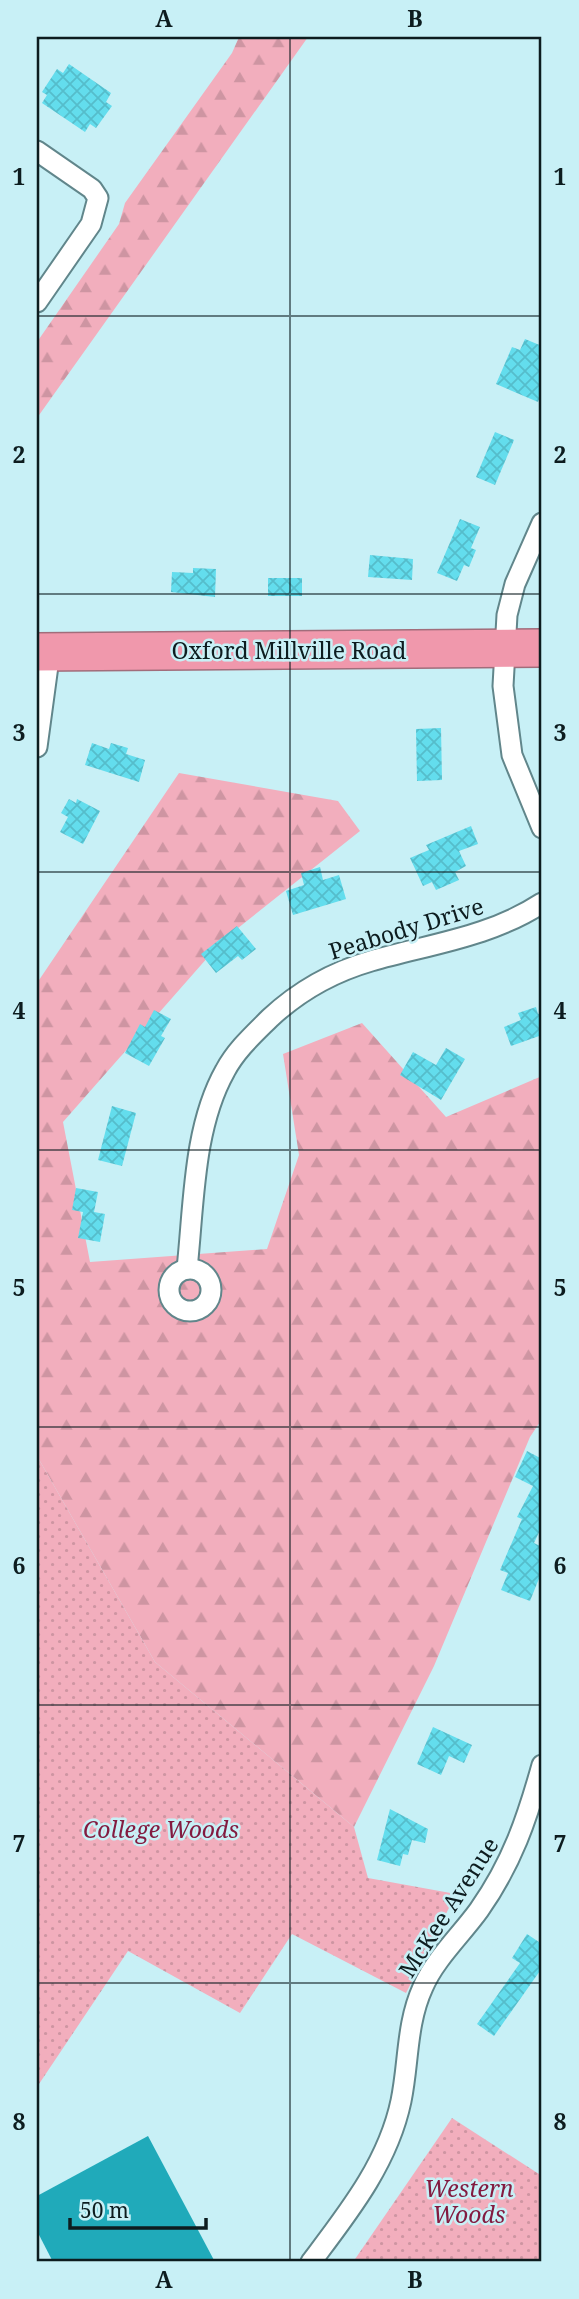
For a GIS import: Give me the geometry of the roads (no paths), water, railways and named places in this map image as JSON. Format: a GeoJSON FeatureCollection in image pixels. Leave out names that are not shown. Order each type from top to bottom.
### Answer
{"type":"FeatureCollection","features":[{"type":"Feature","properties":{"kind":"highway","name":"Oxford Millville Road"},"geometry":{"type":"LineString","coordinates":[[43,651],[542,648]]}},
{"type":"Feature","properties":{"kind":"street"},"geometry":{"type":"LineString","coordinates":[[37,151],[92,189],[97,198],[91,224],[37,302]]}},
{"type":"Feature","properties":{"kind":"street"},"geometry":{"type":"LineString","coordinates":[[542,523],[515,584],[507,615],[503,686],[512,755],[542,828]]}},
{"type":"Feature","properties":{"kind":"street"},"geometry":{"type":"LineString","coordinates":[[37,747],[43,651]]}},
{"type":"Feature","properties":{"kind":"street","name":"Peabody Drive"},"geometry":{"type":"LineString","coordinates":[[187,1269],[202,1138],[225,1071],[249,1038],[285,1004],[321,981],[369,962],[477,935],[523,916],[542,903]]}},
{"type":"Feature","properties":{"kind":"street","name":"McKee Avenue"},"geometry":{"type":"LineString","coordinates":[[311,2262],[366,2188],[383,2152],[401,2102],[407,2040],[423,1986],[500,1878],[522,1835],[542,1765]]}},
{"type":"Feature","properties":{"kind":"water"},"geometry":{"type":"Polygon","coordinates":[[[148,2136],[215,2262],[53,2262],[37,2231],[37,2196],[148,2136]]]}},
{"type":"Feature","properties":{"kind":"park label","name":"College Woods"},"geometry":{"type":"Point","coordinates":[161,1829]}},
{"type":"Feature","properties":{"kind":"park label","name":"Western Woods"},"geometry":{"type":"Point","coordinates":[469,2201]}}]}
